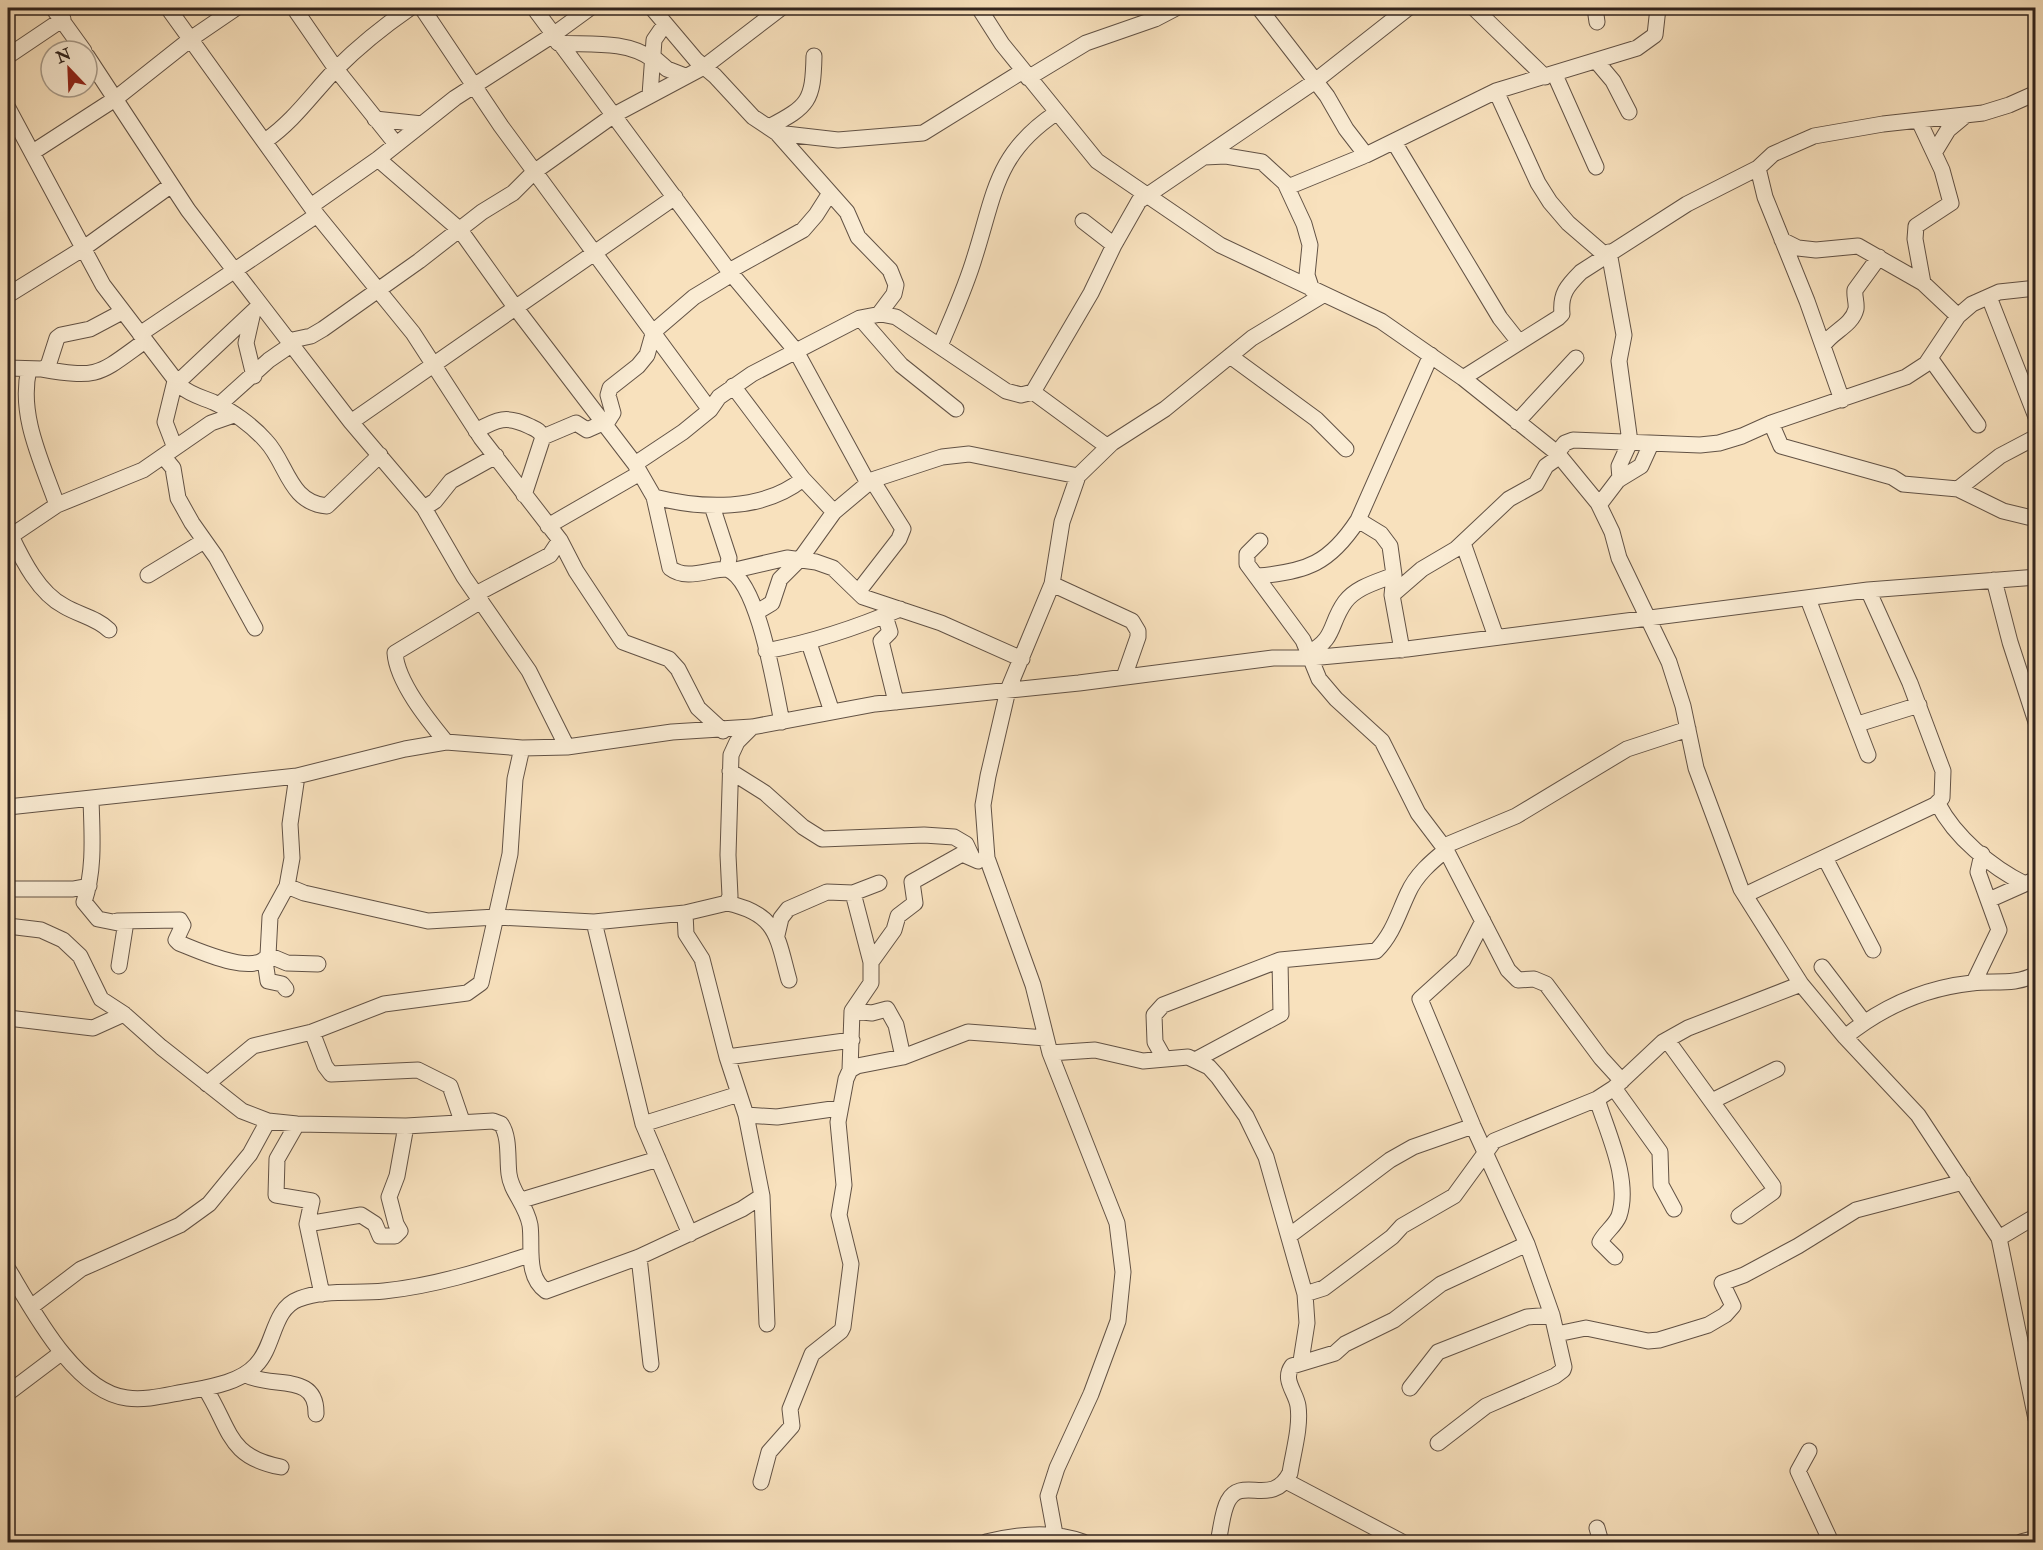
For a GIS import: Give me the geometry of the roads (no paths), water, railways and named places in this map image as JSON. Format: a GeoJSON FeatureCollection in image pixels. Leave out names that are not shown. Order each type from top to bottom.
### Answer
{"type":"FeatureCollection","features":[{"type":"Feature","properties":{"kind":"street"},"geometry":{"type":"LineString","coordinates":[[168,8],[192,38],[314,210],[434,363],[476,431],[560,540],[576,571],[623,642],[669,659],[678,669],[698,708],[723,731]]}},
{"type":"Feature","properties":{"kind":"street"},"geometry":{"type":"LineString","coordinates":[[33,153],[115,99],[192,38],[236,8]]}},
{"type":"Feature","properties":{"kind":"street"},"geometry":{"type":"LineString","coordinates":[[294,8],[336,69],[396,144]]}},
{"type":"Feature","properties":{"kind":"street"},"geometry":{"type":"LineString","coordinates":[[265,141],[284,127],[336,69],[410,8]]}},
{"type":"Feature","properties":{"kind":"street"},"geometry":{"type":"LineString","coordinates":[[422,8],[534,172],[710,410]]}},
{"type":"Feature","properties":{"kind":"street"},"geometry":{"type":"LineString","coordinates":[[534,8],[731,272],[796,351],[870,481],[903,529],[899,538],[858,592]]}},
{"type":"Feature","properties":{"kind":"street"},"geometry":{"type":"LineString","coordinates":[[8,368],[89,375],[110,366],[143,337],[314,210],[422,124],[474,87],[556,39],[590,8]]}},
{"type":"Feature","properties":{"kind":"street"},"geometry":{"type":"LineString","coordinates":[[652,8],[704,68],[753,117],[773,130],[847,212],[858,237],[890,270],[895,280],[894,294],[879,314]]}},
{"type":"Feature","properties":{"kind":"street"},"geometry":{"type":"LineString","coordinates":[[219,405],[289,343],[318,332],[482,212],[513,193],[534,172],[614,115],[704,68],[782,8]]}},
{"type":"Feature","properties":{"kind":"street"},"geometry":{"type":"LineString","coordinates":[[978,8],[1026,75],[1097,161],[1121,180],[1150,196],[1220,245],[1381,321],[1431,355],[1559,454],[1599,505],[1647,620],[1669,662],[1688,729],[1696,768],[1745,895],[1801,984],[1845,1037],[1918,1115],[1999,1238],[2036,1419]]}},
{"type":"Feature","properties":{"kind":"street"},"geometry":{"type":"LineString","coordinates":[[773,130],[838,140],[923,133],[1086,43],[1155,19],[1176,8]]}},
{"type":"Feature","properties":{"kind":"street"},"geometry":{"type":"LineString","coordinates":[[1262,8],[1314,82],[1327,96],[1349,134],[1366,155]]}},
{"type":"Feature","properties":{"kind":"street"},"geometry":{"type":"LineString","coordinates":[[548,526],[637,468],[710,410],[718,397],[733,386],[860,318],[879,314],[896,317],[1006,391],[1022,395],[1033,392],[1091,293],[1114,245],[1139,201],[1150,196],[1200,158],[1314,82],[1408,8]]}},
{"type":"Feature","properties":{"kind":"street"},"geometry":{"type":"LineString","coordinates":[[1474,8],[1550,76],[1596,167]]}},
{"type":"Feature","properties":{"kind":"street"},"geometry":{"type":"LineString","coordinates":[[1288,188],[1394,142],[1496,91],[1597,62],[1647,43],[1654,35],[1658,8]]}},
{"type":"Feature","properties":{"kind":"street"},"geometry":{"type":"LineString","coordinates":[[8,56],[58,13],[76,39]]}},
{"type":"Feature","properties":{"kind":"street"},"geometry":{"type":"LineString","coordinates":[[650,95],[654,40],[665,24]]}},
{"type":"Feature","properties":{"kind":"street"},"geometry":{"type":"LineString","coordinates":[[556,39],[637,51],[652,57],[667,69],[685,76]]}},
{"type":"Feature","properties":{"kind":"street"},"geometry":{"type":"LineString","coordinates":[[773,130],[798,112],[810,98],[813,87],[814,56]]}},
{"type":"Feature","properties":{"kind":"street"},"geometry":{"type":"LineString","coordinates":[[1597,62],[1613,81],[1629,111]]}},
{"type":"Feature","properties":{"kind":"street"},"geometry":{"type":"LineString","coordinates":[[99,74],[170,186],[236,269],[257,309],[289,343],[351,422],[424,508],[478,597],[528,671],[567,747]]}},
{"type":"Feature","properties":{"kind":"street"},"geometry":{"type":"LineString","coordinates":[[1496,91],[1538,183],[1550,202],[1568,223],[1607,253],[1623,335],[1619,361],[1630,442],[1619,466],[1620,478]]}},
{"type":"Feature","properties":{"kind":"street"},"geometry":{"type":"LineString","coordinates":[[1463,378],[1562,314],[1561,301],[1566,286],[1607,253],[1688,204],[1758,168],[1773,154],[1823,134],[1895,122],[1966,115],[2009,105],[2036,93]]}},
{"type":"Feature","properties":{"kind":"street"},"geometry":{"type":"LineString","coordinates":[[8,108],[103,285],[176,382],[193,397],[219,405],[265,439],[295,489],[310,502],[324,506],[380,455]]}},
{"type":"Feature","properties":{"kind":"street"},"geometry":{"type":"LineString","coordinates":[[940,346],[975,257],[998,176],[1028,135],[1056,113]]}},
{"type":"Feature","properties":{"kind":"street"},"geometry":{"type":"LineString","coordinates":[[1934,153],[1948,130],[1966,115]]}},
{"type":"Feature","properties":{"kind":"street"},"geometry":{"type":"LineString","coordinates":[[375,119],[422,124]]}},
{"type":"Feature","properties":{"kind":"street"},"geometry":{"type":"LineString","coordinates":[[1919,121],[1947,185],[1952,203],[1916,226],[1915,239],[1923,283]]}},
{"type":"Feature","properties":{"kind":"street"},"geometry":{"type":"LineString","coordinates":[[1394,142],[1500,318],[1519,342]]}},
{"type":"Feature","properties":{"kind":"street"},"geometry":{"type":"LineString","coordinates":[[1200,158],[1226,156],[1262,162],[1288,188],[1310,245],[1307,275],[1318,293]]}},
{"type":"Feature","properties":{"kind":"street"},"geometry":{"type":"LineString","coordinates":[[378,159],[445,214],[460,230],[515,307],[605,423],[637,468],[654,497],[670,568],[676,573],[688,575],[729,570],[777,559],[801,558],[833,568],[858,592],[941,623],[1022,659]]}},
{"type":"Feature","properties":{"kind":"street"},"geometry":{"type":"LineString","coordinates":[[1758,168],[1762,189],[1842,399]]}},
{"type":"Feature","properties":{"kind":"street"},"geometry":{"type":"LineString","coordinates":[[8,295],[84,248],[170,186]]}},
{"type":"Feature","properties":{"kind":"street"},"geometry":{"type":"LineString","coordinates":[[524,495],[543,437],[576,423],[587,430],[605,423],[613,413],[608,395],[610,388],[638,366],[647,355],[652,334],[694,297],[731,272],[803,230],[830,193]]}},
{"type":"Feature","properties":{"kind":"street"},"geometry":{"type":"LineString","coordinates":[[351,422],[675,197]]}},
{"type":"Feature","properties":{"kind":"street"},"geometry":{"type":"LineString","coordinates":[[1083,221],[1114,245]]}},
{"type":"Feature","properties":{"kind":"street"},"geometry":{"type":"LineString","coordinates":[[1782,240],[1798,248],[1816,250],[1853,245],[1879,257],[1923,283],[1958,316]]}},
{"type":"Feature","properties":{"kind":"street"},"geometry":{"type":"LineString","coordinates":[[1823,346],[1828,336],[1853,317],[1856,308],[1855,290],[1879,257]]}},
{"type":"Feature","properties":{"kind":"street"},"geometry":{"type":"LineString","coordinates":[[1392,595],[1422,570],[1462,543],[1509,499],[1536,484],[1546,466],[1559,454],[1565,443],[1573,440],[1652,444],[1719,443],[1919,371],[1958,316],[1972,304],[2010,290],[2036,288]]}},
{"type":"Feature","properties":{"kind":"street"},"geometry":{"type":"LineString","coordinates":[[1055,1534],[1048,1496],[1057,1468],[1091,1394],[1118,1321],[1124,1272],[1117,1224],[1048,1045],[1033,985],[992,872],[984,837],[983,805],[1008,690],[1052,584],[1064,514],[1078,476],[1108,447],[1165,409],[1252,338],[1318,293]]}},
{"type":"Feature","properties":{"kind":"street"},"geometry":{"type":"LineString","coordinates":[[1989,297],[2036,417]]}},
{"type":"Feature","properties":{"kind":"street"},"geometry":{"type":"LineString","coordinates":[[254,376],[246,343],[257,309]]}},
{"type":"Feature","properties":{"kind":"street"},"geometry":{"type":"LineString","coordinates":[[255,628],[178,498],[176,475],[169,452],[165,422],[176,382],[257,309]]}},
{"type":"Feature","properties":{"kind":"street"},"geometry":{"type":"LineString","coordinates":[[36,369],[48,366],[57,338],[61,335],[90,329],[123,312]]}},
{"type":"Feature","properties":{"kind":"street"},"geometry":{"type":"LineString","coordinates":[[860,318],[901,365],[956,409]]}},
{"type":"Feature","properties":{"kind":"street"},"geometry":{"type":"LineString","coordinates":[[1257,576],[1288,574],[1307,569],[1346,539],[1358,520],[1431,355]]}},
{"type":"Feature","properties":{"kind":"street"},"geometry":{"type":"LineString","coordinates":[[1230,356],[1316,419],[1346,449]]}},
{"type":"Feature","properties":{"kind":"street"},"geometry":{"type":"LineString","coordinates":[[1517,422],[1576,358]]}},
{"type":"Feature","properties":{"kind":"street"},"geometry":{"type":"LineString","coordinates":[[1930,358],[1978,424]]}},
{"type":"Feature","properties":{"kind":"street"},"geometry":{"type":"LineString","coordinates":[[36,369],[25,398],[34,441],[57,505]]}},
{"type":"Feature","properties":{"kind":"street"},"geometry":{"type":"LineString","coordinates":[[733,386],[803,479],[834,512]]}},
{"type":"Feature","properties":{"kind":"street"},"geometry":{"type":"LineString","coordinates":[[1033,392],[1108,447]]}},
{"type":"Feature","properties":{"kind":"street"},"geometry":{"type":"LineString","coordinates":[[109,630],[103,624],[61,605],[37,581],[9,537],[57,505],[142,470],[211,423],[234,415]]}},
{"type":"Feature","properties":{"kind":"street"},"geometry":{"type":"LineString","coordinates":[[476,431],[504,417],[514,418],[536,429],[543,437]]}},
{"type":"Feature","properties":{"kind":"street"},"geometry":{"type":"LineString","coordinates":[[1771,423],[1781,446],[1892,477],[1903,484],[1958,489],[2003,511],[2036,519]]}},
{"type":"Feature","properties":{"kind":"street"},"geometry":{"type":"LineString","coordinates":[[1958,489],[2000,456],[2036,437]]}},
{"type":"Feature","properties":{"kind":"street"},"geometry":{"type":"LineString","coordinates":[[1599,505],[1620,478],[1641,466],[1652,444]]}},
{"type":"Feature","properties":{"kind":"street"},"geometry":{"type":"LineString","coordinates":[[757,612],[772,603],[778,583],[801,558],[834,512],[870,481],[942,458],[969,454],[1078,476]]}},
{"type":"Feature","properties":{"kind":"street"},"geometry":{"type":"LineString","coordinates":[[424,508],[435,501],[452,481],[496,456]]}},
{"type":"Feature","properties":{"kind":"street"},"geometry":{"type":"LineString","coordinates":[[654,497],[678,503],[712,506],[771,498],[788,490],[803,479]]}},
{"type":"Feature","properties":{"kind":"street"},"geometry":{"type":"LineString","coordinates":[[712,506],[729,558],[729,570]]}},
{"type":"Feature","properties":{"kind":"street"},"geometry":{"type":"LineString","coordinates":[[1358,520],[1388,541],[1394,575],[1392,595],[1402,650]]}},
{"type":"Feature","properties":{"kind":"street"},"geometry":{"type":"LineString","coordinates":[[446,742],[423,713],[402,675],[395,653],[478,597],[550,555],[560,540]]}},
{"type":"Feature","properties":{"kind":"street"},"geometry":{"type":"LineString","coordinates":[[148,575],[204,541]]}},
{"type":"Feature","properties":{"kind":"street"},"geometry":{"type":"LineString","coordinates":[[1260,541],[1248,554],[1246,561],[1282,609],[1309,656],[1318,679],[1382,741],[1418,813],[1445,848],[1512,975],[1518,980],[1534,979],[1546,984],[1601,1058],[1660,1152],[1661,1185],[1674,1209]]}},
{"type":"Feature","properties":{"kind":"street"},"geometry":{"type":"LineString","coordinates":[[1462,543],[1496,637]]}},
{"type":"Feature","properties":{"kind":"street"},"geometry":{"type":"LineString","coordinates":[[729,570],[740,579],[757,612],[782,722]]}},
{"type":"Feature","properties":{"kind":"street"},"geometry":{"type":"LineString","coordinates":[[1309,656],[1327,641],[1348,598],[1394,575]]}},
{"type":"Feature","properties":{"kind":"street"},"geometry":{"type":"LineString","coordinates":[[8,807],[297,776],[405,749],[446,742],[522,748],[567,747],[672,732],[723,731],[896,702],[1274,658],[1402,650],[1586,624],[1647,620],[1868,590],[2036,577]]}},
{"type":"Feature","properties":{"kind":"street"},"geometry":{"type":"LineString","coordinates":[[1994,580],[2010,642],[2036,722]]}},
{"type":"Feature","properties":{"kind":"street"},"geometry":{"type":"LineString","coordinates":[[1052,584],[1132,621],[1138,631],[1138,637],[1124,677]]}},
{"type":"Feature","properties":{"kind":"street"},"geometry":{"type":"LineString","coordinates":[[1745,895],[1938,804],[1943,793],[1943,771],[1919,705],[1868,590]]}},
{"type":"Feature","properties":{"kind":"street"},"geometry":{"type":"LineString","coordinates":[[1808,599],[1868,755]]}},
{"type":"Feature","properties":{"kind":"street"},"geometry":{"type":"LineString","coordinates":[[766,651],[809,643],[857,628],[900,609]]}},
{"type":"Feature","properties":{"kind":"street"},"geometry":{"type":"LineString","coordinates":[[885,616],[890,632],[881,641],[896,702]]}},
{"type":"Feature","properties":{"kind":"street"},"geometry":{"type":"LineString","coordinates":[[809,643],[832,712]]}},
{"type":"Feature","properties":{"kind":"street"},"geometry":{"type":"LineString","coordinates":[[1858,724],[1919,705]]}},
{"type":"Feature","properties":{"kind":"street"},"geometry":{"type":"LineString","coordinates":[[727,903],[730,896],[728,855],[730,771],[734,747],[752,727]]}},
{"type":"Feature","properties":{"kind":"street"},"geometry":{"type":"LineString","coordinates":[[1164,1058],[1155,1042],[1154,1015],[1163,1005],[1280,960],[1376,951],[1399,919],[1408,892],[1418,876],[1445,848],[1516,816],[1626,749],[1688,729]]}},
{"type":"Feature","properties":{"kind":"street"},"geometry":{"type":"LineString","coordinates":[[207,1084],[253,1046],[312,1032],[384,1004],[447,996],[476,988],[481,982],[510,854],[515,779],[522,748]]}},
{"type":"Feature","properties":{"kind":"street"},"geometry":{"type":"LineString","coordinates":[[730,771],[765,793],[803,827],[822,839],[924,835],[954,837],[966,844],[972,857]]}},
{"type":"Feature","properties":{"kind":"street"},"geometry":{"type":"LineString","coordinates":[[286,989],[282,984],[268,981],[267,958],[270,917],[287,885],[292,858],[290,824],[297,776]]}},
{"type":"Feature","properties":{"kind":"street"},"geometry":{"type":"LineString","coordinates":[[90,799],[92,857],[89,886],[84,902],[98,919],[180,920],[183,925],[176,938],[177,943],[245,965],[259,964],[267,958]]}},
{"type":"Feature","properties":{"kind":"street"},"geometry":{"type":"LineString","coordinates":[[1938,804],[1949,824],[1982,854],[2030,882]]}},
{"type":"Feature","properties":{"kind":"street"},"geometry":{"type":"LineString","coordinates":[[872,962],[894,930],[898,916],[915,903],[912,882],[962,854],[972,857],[992,872]]}},
{"type":"Feature","properties":{"kind":"street"},"geometry":{"type":"LineString","coordinates":[[1974,982],[1999,930],[1978,872],[1982,854]]}},
{"type":"Feature","properties":{"kind":"street"},"geometry":{"type":"LineString","coordinates":[[1825,858],[1873,950]]}},
{"type":"Feature","properties":{"kind":"street"},"geometry":{"type":"LineString","coordinates":[[1989,900],[2030,882]]}},
{"type":"Feature","properties":{"kind":"street"},"geometry":{"type":"LineString","coordinates":[[777,935],[781,918],[788,909],[828,892],[853,893],[879,883]]}},
{"type":"Feature","properties":{"kind":"street"},"geometry":{"type":"LineString","coordinates":[[287,885],[304,893],[417,920],[496,917],[594,922],[684,913],[727,903],[746,908],[769,921],[777,935],[789,980]]}},
{"type":"Feature","properties":{"kind":"street"},"geometry":{"type":"LineString","coordinates":[[8,889],[73,889],[89,886]]}},
{"type":"Feature","properties":{"kind":"street"},"geometry":{"type":"LineString","coordinates":[[761,1482],[768,1452],[792,1426],[790,1409],[812,1354],[843,1327],[851,1264],[839,1215],[844,1185],[839,1108],[850,1070],[852,1011],[871,983],[872,962],[853,893]]}},
{"type":"Feature","properties":{"kind":"street"},"geometry":{"type":"LineString","coordinates":[[684,913],[686,934],[702,959],[727,1057],[746,1115],[762,1196],[767,1324]]}},
{"type":"Feature","properties":{"kind":"street"},"geometry":{"type":"LineString","coordinates":[[117,921],[125,928],[119,966]]}},
{"type":"Feature","properties":{"kind":"street"},"geometry":{"type":"LineString","coordinates":[[1438,1443],[1486,1406],[1563,1370],[1552,1315],[1527,1244],[1473,1126],[1420,999],[1463,960],[1483,921]]}},
{"type":"Feature","properties":{"kind":"street"},"geometry":{"type":"LineString","coordinates":[[594,922],[643,1124],[690,1234]]}},
{"type":"Feature","properties":{"kind":"street"},"geometry":{"type":"LineString","coordinates":[[8,926],[41,930],[63,940],[80,956],[101,999],[124,1014],[242,1111],[268,1120],[297,1124],[406,1126],[462,1121],[493,1121],[501,1124],[505,1136],[512,1185],[522,1200],[528,1216],[532,1243],[529,1255],[539,1283],[546,1290],[550,1291],[639,1257],[742,1209],[762,1196]]}},
{"type":"Feature","properties":{"kind":"street"},"geometry":{"type":"LineString","coordinates":[[267,958],[287,963],[318,964]]}},
{"type":"Feature","properties":{"kind":"street"},"geometry":{"type":"LineString","coordinates":[[1197,1059],[1281,1014],[1280,960]]}},
{"type":"Feature","properties":{"kind":"street"},"geometry":{"type":"LineString","coordinates":[[1821,967],[1864,1022]]}},
{"type":"Feature","properties":{"kind":"street"},"geometry":{"type":"LineString","coordinates":[[1845,1037],[1864,1022],[1926,991],[1974,982],[2005,983],[2036,974]]}},
{"type":"Feature","properties":{"kind":"street"},"geometry":{"type":"LineString","coordinates":[[1305,1294],[1324,1288],[1392,1237],[1402,1226],[1454,1196],[1486,1154],[1490,1145],[1499,1138],[1597,1098],[1618,1085],[1641,1061],[1667,1040],[1689,1028],[1801,984]]}},
{"type":"Feature","properties":{"kind":"street"},"geometry":{"type":"LineString","coordinates":[[852,1011],[872,1013],[887,1009],[896,1024],[903,1057]]}},
{"type":"Feature","properties":{"kind":"street"},"geometry":{"type":"LineString","coordinates":[[8,1018],[93,1028],[124,1014]]}},
{"type":"Feature","properties":{"kind":"street"},"geometry":{"type":"LineString","coordinates":[[312,1032],[325,1066],[331,1074],[401,1069],[429,1074],[450,1086],[462,1121]]}},
{"type":"Feature","properties":{"kind":"street"},"geometry":{"type":"LineString","coordinates":[[850,1070],[857,1066],[903,1057],[968,1032],[1095,1050],[1143,1061],[1178,1056],[1197,1059],[1218,1077],[1254,1129],[1266,1157],[1305,1294],[1307,1323],[1301,1361]]}},
{"type":"Feature","properties":{"kind":"street"},"geometry":{"type":"LineString","coordinates":[[727,1057],[852,1040]]}},
{"type":"Feature","properties":{"kind":"street"},"geometry":{"type":"LineString","coordinates":[[1667,1040],[1774,1189],[1739,1216]]}},
{"type":"Feature","properties":{"kind":"street"},"geometry":{"type":"LineString","coordinates":[[1712,1101],[1777,1069]]}},
{"type":"Feature","properties":{"kind":"street"},"geometry":{"type":"LineString","coordinates":[[643,1124],[739,1094]]}},
{"type":"Feature","properties":{"kind":"street"},"geometry":{"type":"LineString","coordinates":[[1597,1098],[1619,1172],[1622,1194],[1619,1215],[1600,1242],[1615,1257]]}},
{"type":"Feature","properties":{"kind":"street"},"geometry":{"type":"LineString","coordinates":[[746,1115],[777,1117],[839,1108]]}},
{"type":"Feature","properties":{"kind":"street"},"geometry":{"type":"LineString","coordinates":[[31,1307],[81,1269],[180,1225],[209,1204],[250,1154],[268,1120]]}},
{"type":"Feature","properties":{"kind":"street"},"geometry":{"type":"LineString","coordinates":[[297,1124],[276,1160],[276,1195],[311,1201],[307,1224],[322,1294]]}},
{"type":"Feature","properties":{"kind":"street"},"geometry":{"type":"LineString","coordinates":[[307,1224],[361,1215],[375,1224],[380,1236],[395,1236],[400,1231],[389,1197],[397,1176],[406,1126]]}},
{"type":"Feature","properties":{"kind":"street"},"geometry":{"type":"LineString","coordinates":[[1289,1236],[1390,1160],[1413,1147],[1473,1126]]}},
{"type":"Feature","properties":{"kind":"street"},"geometry":{"type":"LineString","coordinates":[[522,1200],[658,1159]]}},
{"type":"Feature","properties":{"kind":"street"},"geometry":{"type":"LineString","coordinates":[[1557,1334],[1586,1328],[1652,1341],[1708,1325],[1725,1316],[1733,1306],[1722,1282],[1744,1275],[1798,1246],[1856,1210],[1963,1182]]}},
{"type":"Feature","properties":{"kind":"street"},"geometry":{"type":"LineString","coordinates":[[1999,1238],[2036,1216]]}},
{"type":"Feature","properties":{"kind":"street"},"geometry":{"type":"LineString","coordinates":[[1218,1542],[1226,1506],[1232,1495],[1243,1489],[1271,1492],[1286,1481],[1290,1473],[1298,1410],[1289,1383],[1289,1370],[1301,1361],[1321,1359],[1325,1355],[1335,1353],[1345,1344],[1394,1320],[1441,1284],[1527,1244]]}},
{"type":"Feature","properties":{"kind":"street"},"geometry":{"type":"LineString","coordinates":[[8,1269],[61,1353],[81,1372],[119,1397],[145,1398],[205,1388],[246,1375],[264,1355],[286,1306],[306,1296],[386,1291],[426,1284],[462,1276],[529,1255]]}},
{"type":"Feature","properties":{"kind":"street"},"geometry":{"type":"LineString","coordinates":[[639,1257],[651,1364]]}},
{"type":"Feature","properties":{"kind":"street"},"geometry":{"type":"LineString","coordinates":[[1410,1388],[1438,1352],[1527,1317],[1552,1315]]}},
{"type":"Feature","properties":{"kind":"street"},"geometry":{"type":"LineString","coordinates":[[8,1393],[61,1353]]}},
{"type":"Feature","properties":{"kind":"street"},"geometry":{"type":"LineString","coordinates":[[246,1375],[259,1382],[298,1384],[313,1396],[316,1414]]}},
{"type":"Feature","properties":{"kind":"street"},"geometry":{"type":"LineString","coordinates":[[205,1388],[242,1453],[257,1461],[281,1467]]}},
{"type":"Feature","properties":{"kind":"street"},"geometry":{"type":"LineString","coordinates":[[1809,1451],[1799,1474],[1831,1542]]}},
{"type":"Feature","properties":{"kind":"street"},"geometry":{"type":"LineString","coordinates":[[1286,1481],[1402,1542]]}},
{"type":"Feature","properties":{"kind":"street"},"geometry":{"type":"LineString","coordinates":[[986,1542],[1055,1534],[1083,1542]]}},
{"type":"Feature","properties":{"kind":"street"},"geometry":{"type":"LineString","coordinates":[[2021,1542],[2036,1538]]}}]}
